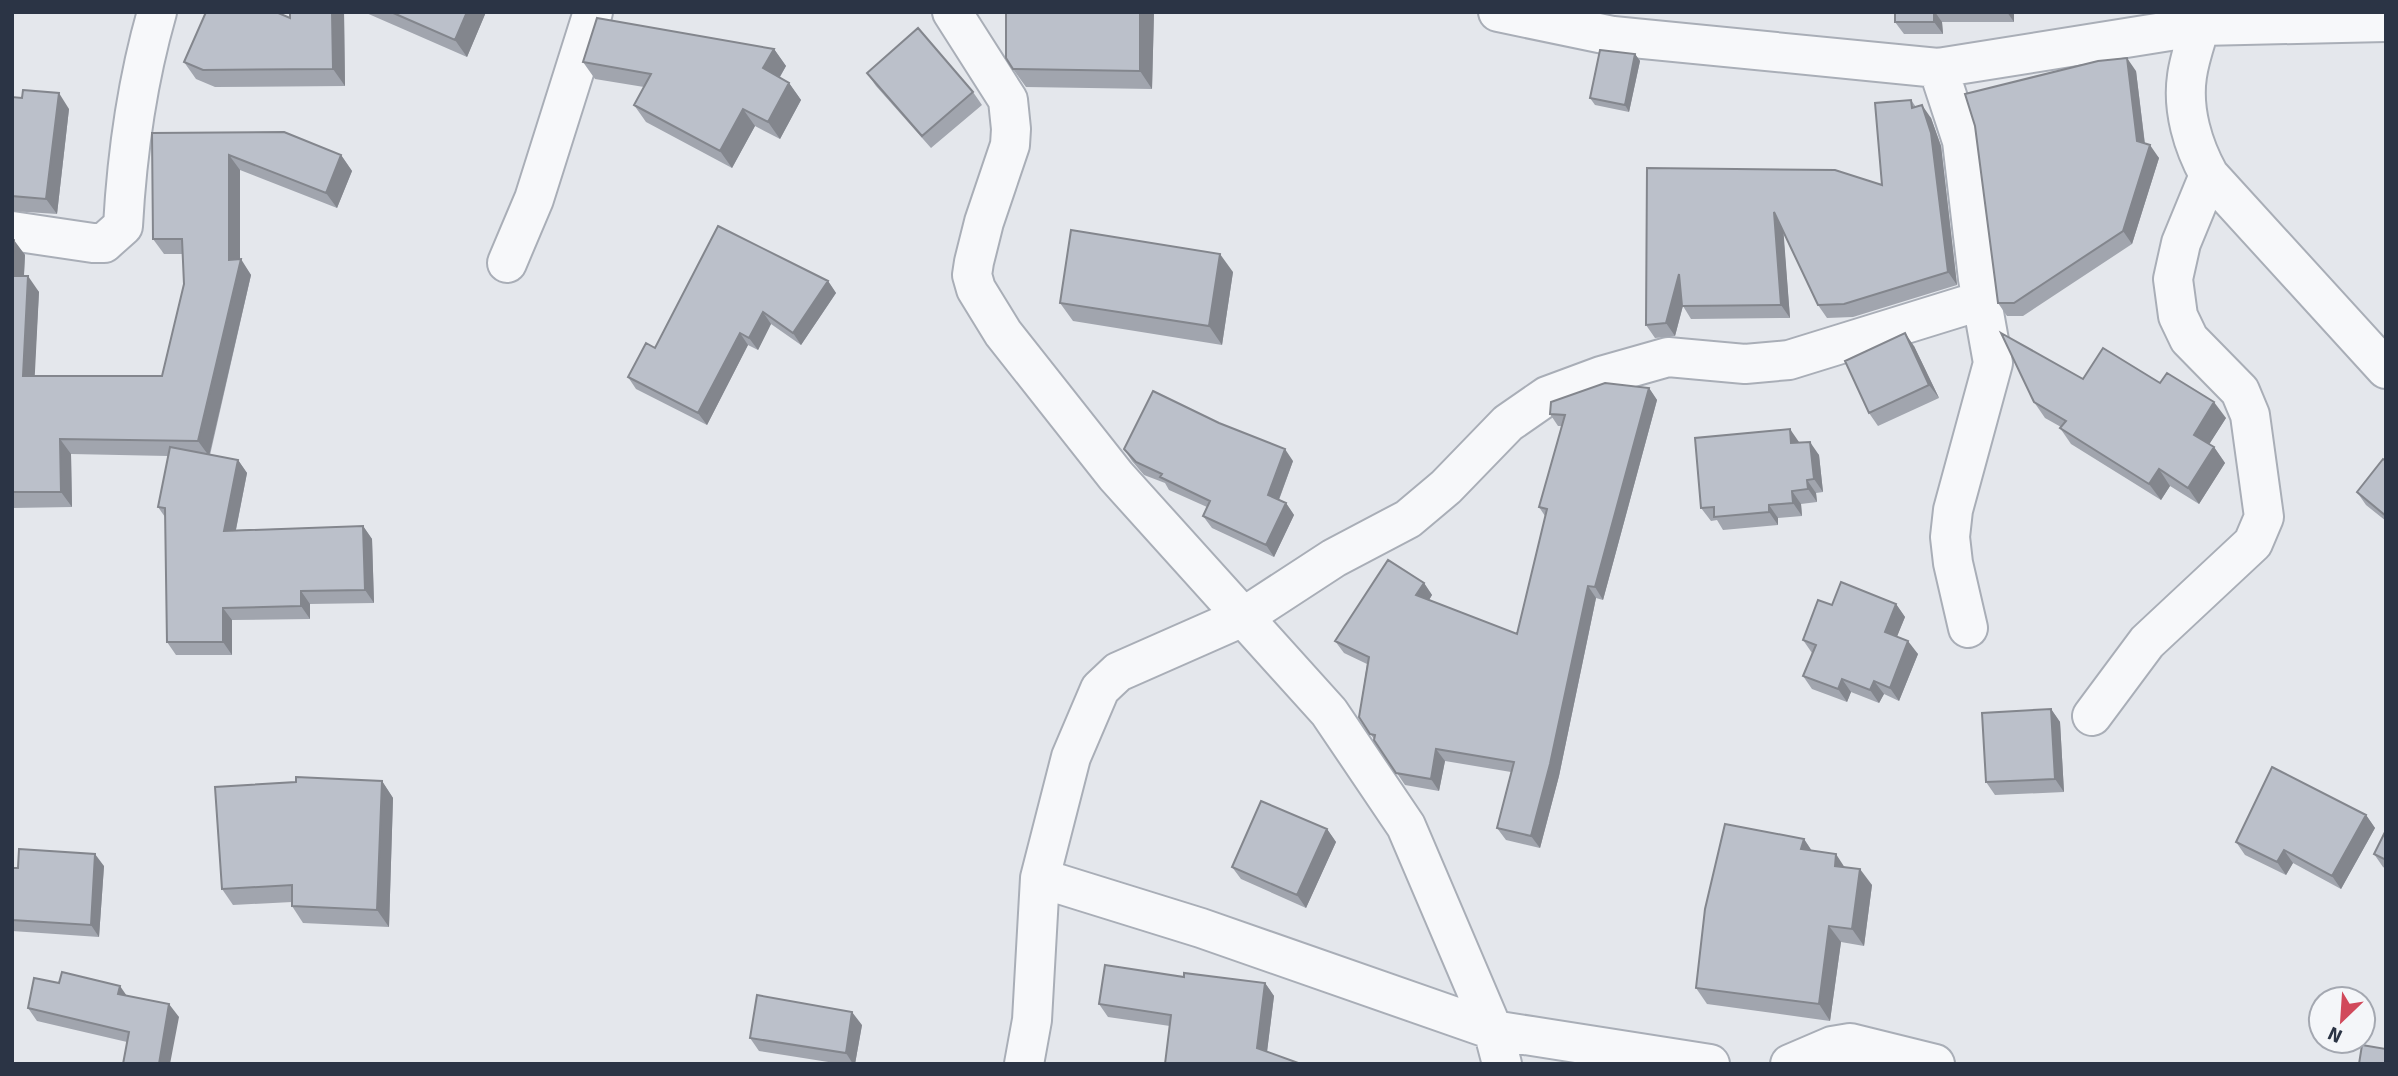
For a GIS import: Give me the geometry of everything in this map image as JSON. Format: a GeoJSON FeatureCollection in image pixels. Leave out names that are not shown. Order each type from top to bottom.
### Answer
{"type":"FeatureCollection","features":[{"type":"Feature","properties":{"kind":"street"},"geometry":{"type":"LineString","coordinates":[[12,231],[93,243],[112,238],[123,226],[132,132],[143,63],[157,12]]}},
{"type":"Feature","properties":{"kind":"street"},"geometry":{"type":"LineString","coordinates":[[507,263],[534,199],[593,12]]}},
{"type":"Feature","properties":{"kind":"street"},"geometry":{"type":"LineString","coordinates":[[952,12],[1009,100],[1010,145],[984,222],[974,262],[972,275],[976,289],[1003,333],[1116,476],[1329,712],[1406,826],[1497,1047]]}},
{"type":"Feature","properties":{"kind":"street"},"geometry":{"type":"LineString","coordinates":[[1498,12],[1612,36],[1938,68],[2202,19],[2386,22]]}},
{"type":"Feature","properties":{"kind":"street"},"geometry":{"type":"LineString","coordinates":[[2202,19],[2187,75],[2186,99],[2196,152],[2210,175],[2386,369]]}},
{"type":"Feature","properties":{"kind":"street"},"geometry":{"type":"LineString","coordinates":[[1938,68],[1962,141],[1993,363],[1953,510],[1950,537],[1953,564],[1968,628]]}},
{"type":"Feature","properties":{"kind":"street"},"geometry":{"type":"LineString","coordinates":[[2092,716],[2147,642],[2253,543],[2264,517],[2250,415],[2240,391],[2189,339],[2178,316],[2173,279],[2181,243],[2210,175]]}},
{"type":"Feature","properties":{"kind":"street"},"geometry":{"type":"LineString","coordinates":[[1024,1064],[1032,1020],[1040,878],[1071,757],[1100,689],[1118,671],[1245,616],[1334,558],[1408,519],[1446,487],[1507,423],[1547,396],[1668,356],[1745,364],[1789,360],[1983,300]]}},
{"type":"Feature","properties":{"kind":"street"},"geometry":{"type":"LineString","coordinates":[[1040,878],[1201,928],[1497,1047],[1710,1064]]}},
{"type":"Feature","properties":{"kind":"street"},"geometry":{"type":"LineString","coordinates":[[1790,1064],[1832,1046],[1850,1043],[1935,1064]]}},
{"type":"Feature","properties":{"kind":"building"},"geometry":{"type":"Polygon","coordinates":[[[206,12],[276,12],[290,18],[290,12],[332,12],[333,69],[203,70],[184,62],[206,12]]]}},
{"type":"Feature","properties":{"kind":"building"},"geometry":{"type":"Polygon","coordinates":[[[391,12],[467,12],[455,40],[391,12]]]}},
{"type":"Feature","properties":{"kind":"building"},"geometry":{"type":"Polygon","coordinates":[[[1006,12],[1140,12],[1140,71],[1013,69],[1006,58],[1006,12]]]}},
{"type":"Feature","properties":{"kind":"building"},"geometry":{"type":"Polygon","coordinates":[[[1895,12],[1934,12],[1934,22],[1895,22],[1895,12]]]}},
{"type":"Feature","properties":{"kind":"building"},"geometry":{"type":"Polygon","coordinates":[[[597,18],[774,49],[763,68],[789,83],[768,122],[743,109],[720,151],[634,105],[651,74],[583,62],[597,18]]]}},
{"type":"Feature","properties":{"kind":"building"},"geometry":{"type":"Polygon","coordinates":[[[918,28],[973,92],[922,136],[867,73],[918,28]]]}},
{"type":"Feature","properties":{"kind":"building"},"geometry":{"type":"Polygon","coordinates":[[[1600,50],[1635,54],[1625,105],[1590,98],[1600,50]]]}},
{"type":"Feature","properties":{"kind":"building"},"geometry":{"type":"Polygon","coordinates":[[[2127,58],[2137,141],[2150,145],[2123,231],[2014,303],[1998,303],[1975,126],[1965,94],[2098,61],[2127,58]]]}},
{"type":"Feature","properties":{"kind":"building"},"geometry":{"type":"Polygon","coordinates":[[[23,90],[59,93],[46,199],[12,196],[12,97],[22,98],[23,90]]]}},
{"type":"Feature","properties":{"kind":"building"},"geometry":{"type":"Polygon","coordinates":[[[1911,100],[1912,108],[1922,105],[1931,133],[1948,272],[1844,304],[1818,305],[1774,212],[1781,305],[1682,306],[1679,274],[1666,323],[1646,325],[1647,168],[1835,170],[1882,185],[1875,103],[1911,100]]]}},
{"type":"Feature","properties":{"kind":"building"},"geometry":{"type":"Polygon","coordinates":[[[284,132],[341,155],[326,193],[229,155],[229,260],[241,259],[198,441],[60,439],[61,492],[12,492],[12,276],[28,276],[23,376],[162,376],[184,284],[182,239],[153,239],[152,133],[284,132]]]}},
{"type":"Feature","properties":{"kind":"building"},"geometry":{"type":"Polygon","coordinates":[[[718,226],[828,281],[793,333],[763,312],[749,338],[740,333],[698,413],[628,377],[646,343],[655,348],[718,226]]]}},
{"type":"Feature","properties":{"kind":"building"},"geometry":{"type":"Polygon","coordinates":[[[1071,230],[1220,254],[1209,326],[1060,303],[1071,230]]]}},
{"type":"Feature","properties":{"kind":"building"},"geometry":{"type":"Polygon","coordinates":[[[12,239],[14,240],[12,273],[12,239]]]}},
{"type":"Feature","properties":{"kind":"building"},"geometry":{"type":"Polygon","coordinates":[[[1905,333],[1929,385],[1869,413],[1845,361],[1905,333]]]}},
{"type":"Feature","properties":{"kind":"building"},"geometry":{"type":"Polygon","coordinates":[[[2001,333],[2083,379],[2103,348],[2160,383],[2167,373],[2214,402],[2194,435],[2214,447],[2188,488],[2159,469],[2149,484],[2060,428],[2066,421],[2034,402],[2001,333]]]}},
{"type":"Feature","properties":{"kind":"building"},"geometry":{"type":"Polygon","coordinates":[[[1605,383],[1649,388],[1595,587],[1588,586],[1550,764],[1531,836],[1497,828],[1514,762],[1436,749],[1431,779],[1396,773],[1374,740],[1375,735],[1370,734],[1359,717],[1369,657],[1335,641],[1388,560],[1424,583],[1416,595],[1517,634],[1547,509],[1539,507],[1565,415],[1550,414],[1551,402],[1605,383]]]}},
{"type":"Feature","properties":{"kind":"building"},"geometry":{"type":"Polygon","coordinates":[[[1153,391],[1219,423],[1285,449],[1268,495],[1286,503],[1266,545],[1203,516],[1210,501],[1160,477],[1162,474],[1136,462],[1124,449],[1153,391]]]}},
{"type":"Feature","properties":{"kind":"building"},"geometry":{"type":"Polygon","coordinates":[[[1790,429],[1791,443],[1810,442],[1814,479],[1807,480],[1808,489],[1792,491],[1793,503],[1769,505],[1769,512],[1714,517],[1714,507],[1701,508],[1695,438],[1790,429]]]}},
{"type":"Feature","properties":{"kind":"building"},"geometry":{"type":"Polygon","coordinates":[[[170,447],[238,460],[224,531],[363,526],[365,590],[301,591],[301,606],[223,608],[223,642],[167,642],[165,508],[158,507],[170,447]]]}},
{"type":"Feature","properties":{"kind":"building"},"geometry":{"type":"Polygon","coordinates":[[[2383,459],[2386,461],[2386,516],[2357,492],[2383,459]]]}},
{"type":"Feature","properties":{"kind":"building"},"geometry":{"type":"Polygon","coordinates":[[[1841,582],[1896,604],[1885,632],[1908,641],[1890,688],[1874,681],[1870,690],[1842,679],[1838,689],[1803,676],[1816,645],[1803,640],[1818,600],[1832,605],[1841,582]]]}},
{"type":"Feature","properties":{"kind":"building"},"geometry":{"type":"Polygon","coordinates":[[[2051,709],[2055,779],[1986,782],[1982,713],[2051,709]]]}},
{"type":"Feature","properties":{"kind":"building"},"geometry":{"type":"Polygon","coordinates":[[[2272,767],[2366,815],[2332,876],[2284,850],[2277,862],[2236,842],[2272,767]]]}},
{"type":"Feature","properties":{"kind":"building"},"geometry":{"type":"Polygon","coordinates":[[[296,777],[382,781],[377,910],[292,906],[292,885],[222,889],[215,787],[296,782],[296,777]]]}},
{"type":"Feature","properties":{"kind":"building"},"geometry":{"type":"Polygon","coordinates":[[[1261,801],[1327,829],[1297,895],[1232,867],[1261,801]]]}},
{"type":"Feature","properties":{"kind":"building"},"geometry":{"type":"Polygon","coordinates":[[[1725,824],[1804,839],[1801,849],[1836,854],[1835,866],[1860,869],[1852,929],[1829,926],[1819,1004],[1696,988],[1705,909],[1725,824]]]}},
{"type":"Feature","properties":{"kind":"building"},"geometry":{"type":"Polygon","coordinates":[[[2386,830],[2386,860],[2374,854],[2386,830]]]}},
{"type":"Feature","properties":{"kind":"building"},"geometry":{"type":"Polygon","coordinates":[[[19,849],[95,854],[91,925],[12,920],[12,868],[18,868],[19,849]]]}},
{"type":"Feature","properties":{"kind":"building"},"geometry":{"type":"Polygon","coordinates":[[[1105,965],[1184,977],[1184,973],[1265,983],[1257,1048],[1301,1064],[1165,1064],[1171,1015],[1099,1004],[1105,965]]]}},
{"type":"Feature","properties":{"kind":"building"},"geometry":{"type":"Polygon","coordinates":[[[62,972],[120,986],[118,994],[169,1004],[159,1064],[123,1064],[129,1032],[28,1008],[34,978],[59,983],[62,972]]]}},
{"type":"Feature","properties":{"kind":"building"},"geometry":{"type":"Polygon","coordinates":[[[757,995],[852,1012],[846,1053],[750,1038],[757,995]]]}},
{"type":"Feature","properties":{"kind":"building"},"geometry":{"type":"Polygon","coordinates":[[[2377,1048],[2386,1049],[2386,1064],[2359,1064],[2360,1055],[2377,1055],[2377,1048]]]}}]}
